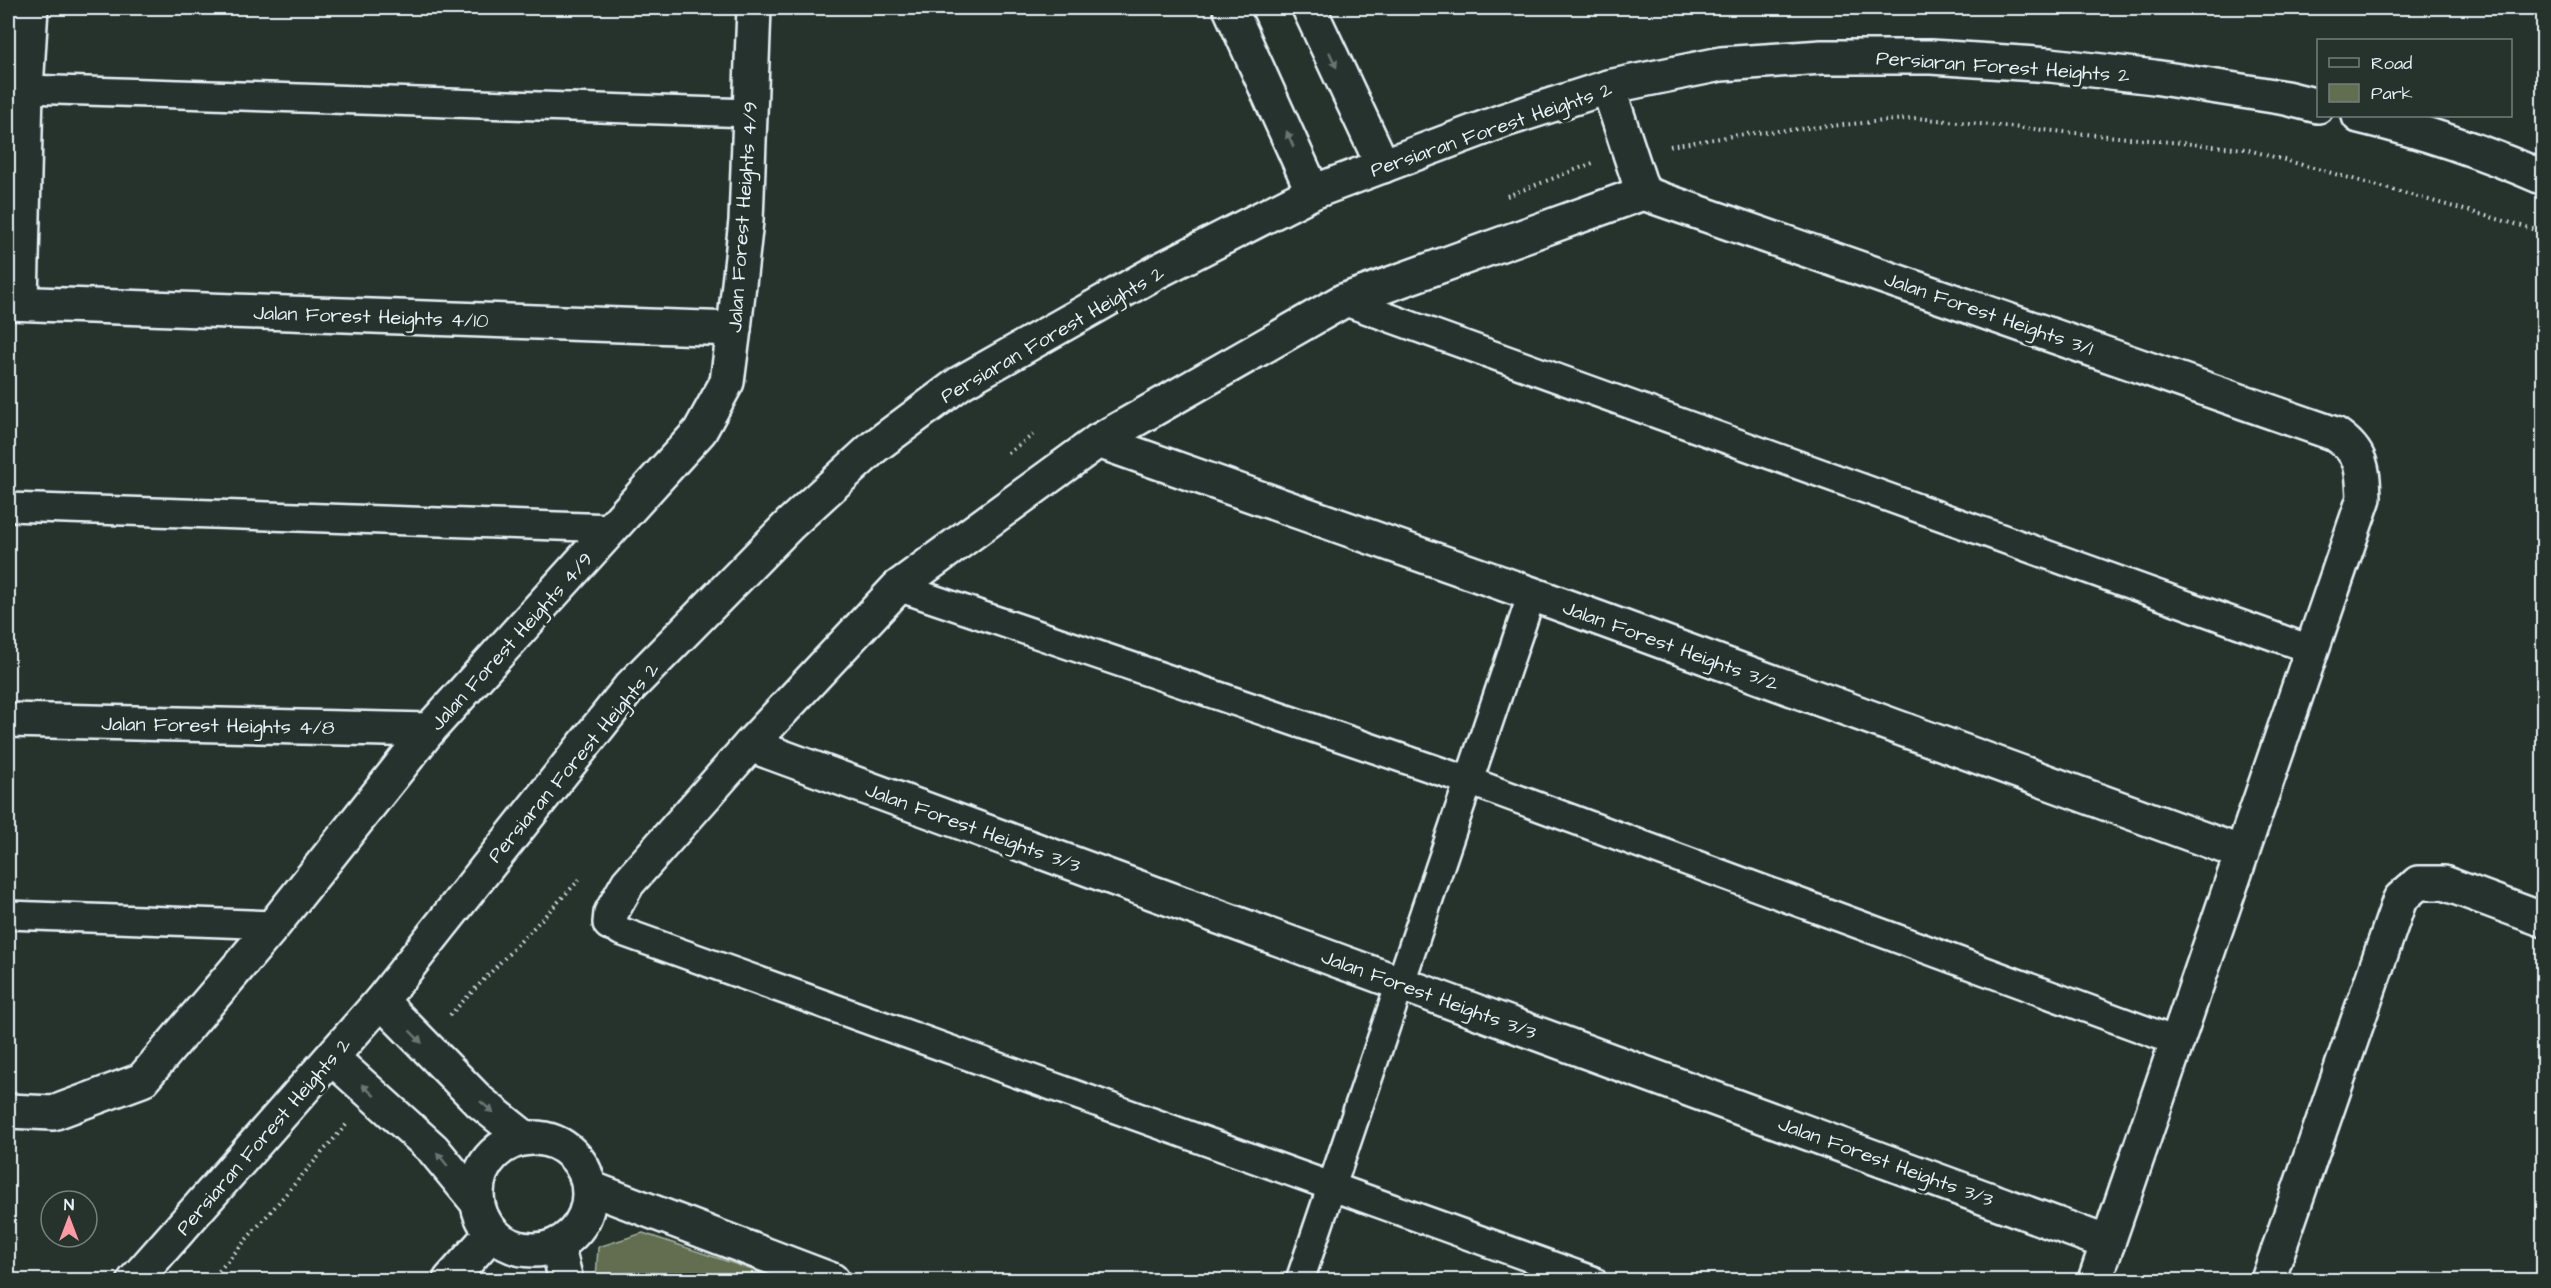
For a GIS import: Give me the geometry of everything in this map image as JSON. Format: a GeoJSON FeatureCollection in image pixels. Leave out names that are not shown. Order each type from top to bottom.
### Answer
{"type":"FeatureCollection","features":[{"type":"Feature","properties":{"kind":"street"},"geometry":{"type":"LineString","coordinates":[[14,303],[31,8]]}},
{"type":"Feature","properties":{"kind":"street","name":"Jalan Forest Heights 4/9"},"geometry":{"type":"LineString","coordinates":[[8,1111],[52,1113],[142,1080],[274,925],[429,730],[700,431],[727,382],[734,329],[746,221],[754,8]]}},
{"type":"Feature","properties":{"kind":"street"},"geometry":{"type":"LineString","coordinates":[[1230,8],[1313,192]]}},
{"type":"Feature","properties":{"kind":"street"},"geometry":{"type":"LineString","coordinates":[[1309,8],[1383,166]]}},
{"type":"Feature","properties":{"kind":"street","name":"Persiaran Forest Heights 2"},"geometry":{"type":"LineString","coordinates":[[135,1281],[381,1001],[630,687],[789,524],[874,447],[960,383],[1158,271],[1313,192],[1505,120],[1608,87],[1721,64],[1821,57],[1931,57],[2050,65],[2154,77],[2286,98],[2317,106]]}},
{"type":"Feature","properties":{"kind":"street"},"geometry":{"type":"LineString","coordinates":[[610,923],[611,913],[628,883],[750,745],[898,587],[1098,441],[1343,301],[1643,193],[1608,87]]}},
{"type":"Feature","properties":{"kind":"street"},"geometry":{"type":"LineString","coordinates":[[2363,117],[2406,127],[2500,159],[2544,178]]}},
{"type":"Feature","properties":{"kind":"street","name":"Jalan Forest Heights 3/1"},"geometry":{"type":"LineString","coordinates":[[1643,193],[2335,434],[2350,444],[2360,459],[2364,498],[2312,650]]}},
{"type":"Feature","properties":{"kind":"street","name":"Jalan Forest Heights 4/10"},"geometry":{"type":"LineString","coordinates":[[14,303],[734,329]]}},
{"type":"Feature","properties":{"kind":"street","name":"Jalan Forest Heights 3/2"},"geometry":{"type":"LineString","coordinates":[[1098,441],[1532,594],[2242,853]]}},
{"type":"Feature","properties":{"kind":"street"},"geometry":{"type":"LineString","coordinates":[[2095,1281],[2312,650]]}},
{"type":"Feature","properties":{"kind":"street","name":"Jalan Forest Heights 4/8"},"geometry":{"type":"LineString","coordinates":[[8,720],[429,730]]}},
{"type":"Feature","properties":{"kind":"street","name":"Jalan Forest Heights 3/3"},"geometry":{"type":"LineString","coordinates":[[750,745],[2108,1243]]}},
{"type":"Feature","properties":{"kind":"street"},"geometry":{"type":"LineString","coordinates":[[2268,1281],[2400,899],[2418,883],[2444,883],[2544,920]]}},
{"type":"Feature","properties":{"kind":"street"},"geometry":{"type":"LineString","coordinates":[[381,1001],[480,1102],[525,1138]]}},
{"type":"Feature","properties":{"kind":"street"},"geometry":{"type":"LineString","coordinates":[[332,1058],[434,1149],[476,1201],[482,1218],[492,1233],[507,1244],[523,1249],[540,1250],[557,1245],[572,1235],[582,1221],[588,1205],[590,1188],[585,1171],[575,1156],[561,1144],[543,1138],[525,1138],[508,1143],[494,1153],[483,1167],[477,1183],[476,1201]]}},
{"type":"Feature","properties":{"kind":"street"},"geometry":{"type":"LineString","coordinates":[[590,1188],[832,1281]]}},
{"type":"Feature","properties":{"kind":"street"},"geometry":{"type":"LineString","coordinates":[[450,1281],[492,1233]]}},
{"type":"Feature","properties":{"kind":"street"},"geometry":{"type":"LineString","coordinates":[[557,1245],[566,1281]]}},
{"type":"Feature","properties":{"kind":"lane"},"geometry":{"type":"LineString","coordinates":[[26,89],[751,113]]}},
{"type":"Feature","properties":{"kind":"lane"},"geometry":{"type":"LineString","coordinates":[[1343,301],[2312,650]]}},
{"type":"Feature","properties":{"kind":"lane"},"geometry":{"type":"LineString","coordinates":[[8,507],[613,528]]}},
{"type":"Feature","properties":{"kind":"lane"},"geometry":{"type":"LineString","coordinates":[[898,587],[1469,781],[2178,1042]]}},
{"type":"Feature","properties":{"kind":"lane"},"geometry":{"type":"LineString","coordinates":[[1300,1281],[1532,594]]}},
{"type":"Feature","properties":{"kind":"lane"},"geometry":{"type":"LineString","coordinates":[[8,915],[274,925]]}},
{"type":"Feature","properties":{"kind":"lane"},"geometry":{"type":"LineString","coordinates":[[610,923],[620,931],[1592,1281]]}},
{"type":"Feature","properties":{"kind":"green space"},"geometry":{"type":"Polygon","coordinates":[[[643,1233],[782,1280],[596,1280],[598,1247],[643,1233]]]}}]}
